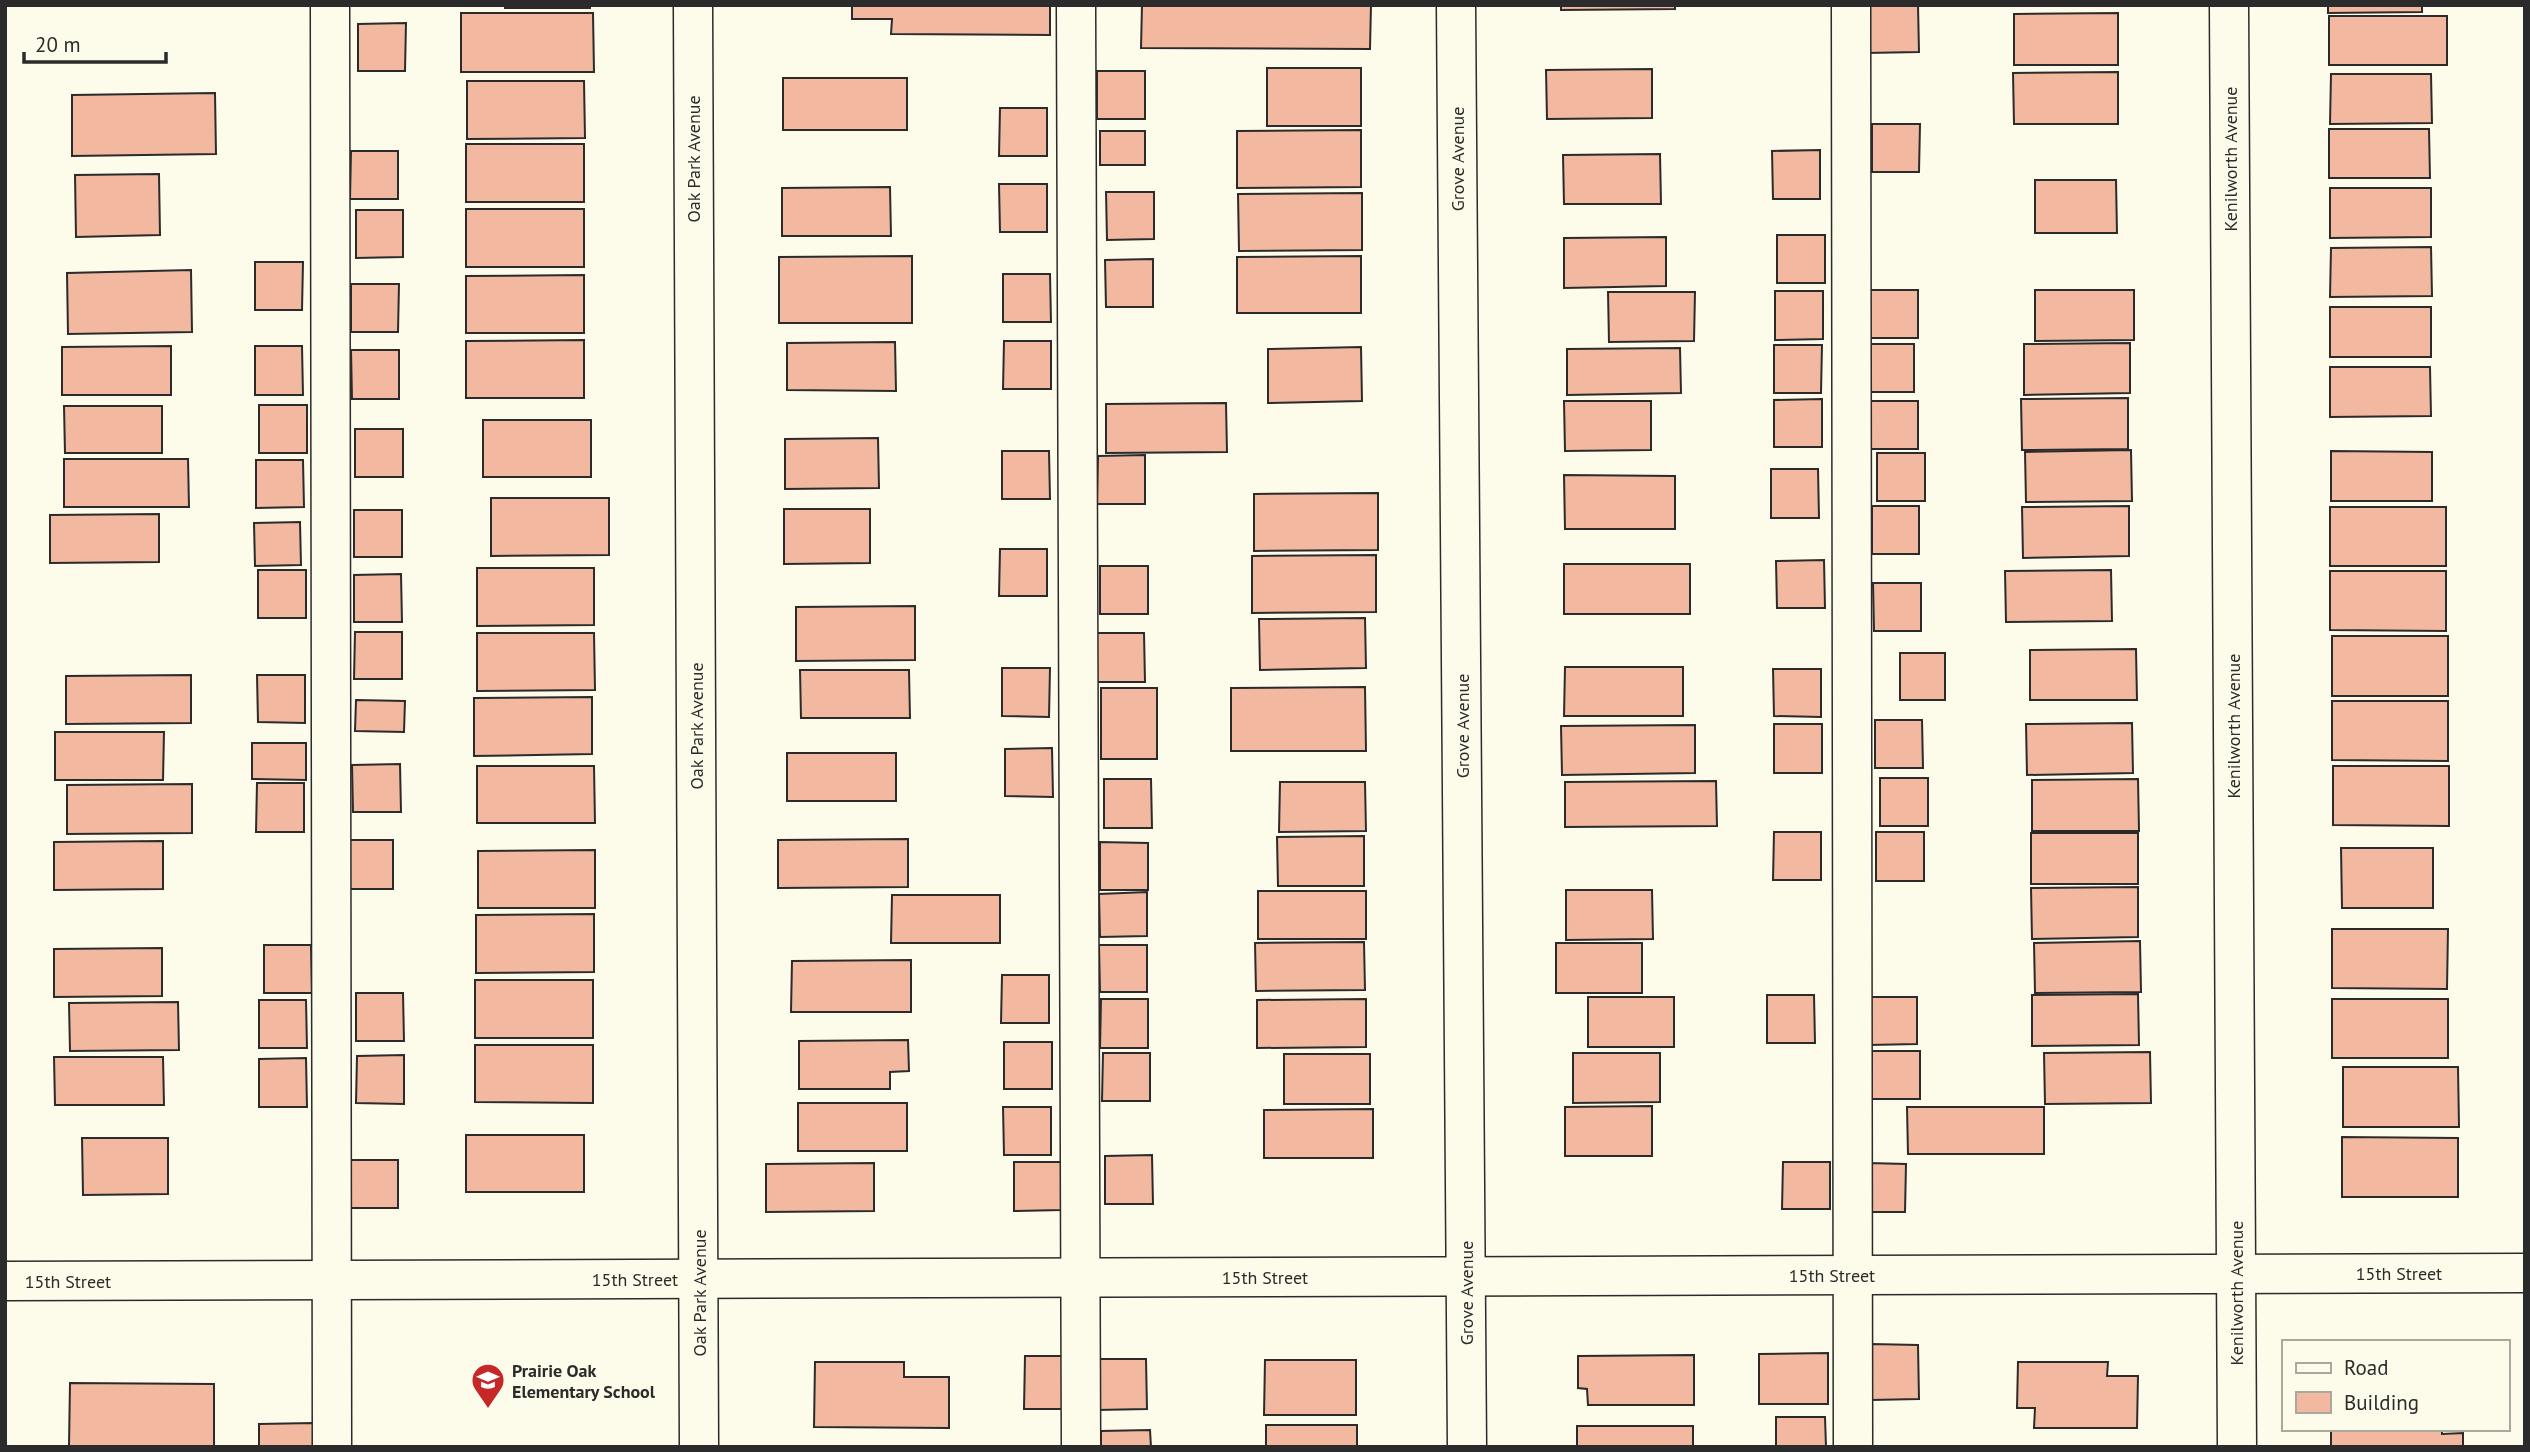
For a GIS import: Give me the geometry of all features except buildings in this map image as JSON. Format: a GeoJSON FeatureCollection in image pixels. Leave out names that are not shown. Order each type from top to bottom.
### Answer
{"type":"FeatureCollection","features":[{"type":"Feature","properties":{"kind":"street"},"geometry":{"type":"LineString","coordinates":[[330,5],[332,1447]]}},
{"type":"Feature","properties":{"kind":"street","name":"Oak Park Avenue"},"geometry":{"type":"LineString","coordinates":[[693,5],[699,1447]]}},
{"type":"Feature","properties":{"kind":"street"},"geometry":{"type":"LineString","coordinates":[[1076,5],[1081,1447]]}},
{"type":"Feature","properties":{"kind":"street","name":"Grove Avenue"},"geometry":{"type":"LineString","coordinates":[[1455,5],[1467,1447]]}},
{"type":"Feature","properties":{"kind":"street"},"geometry":{"type":"LineString","coordinates":[[1851,5],[1853,1447]]}},
{"type":"Feature","properties":{"kind":"street","name":"Kenilworth Avenue"},"geometry":{"type":"LineString","coordinates":[[2229,5],[2237,1447]]}},
{"type":"Feature","properties":{"kind":"street","name":"15th Street"},"geometry":{"type":"LineString","coordinates":[[5,1281],[2525,1273]]}},
{"type":"Feature","properties":{"kind":"place","name":"Prairie Oak Elementary School"},"geometry":{"type":"Point","coordinates":[488,1410]}}]}
